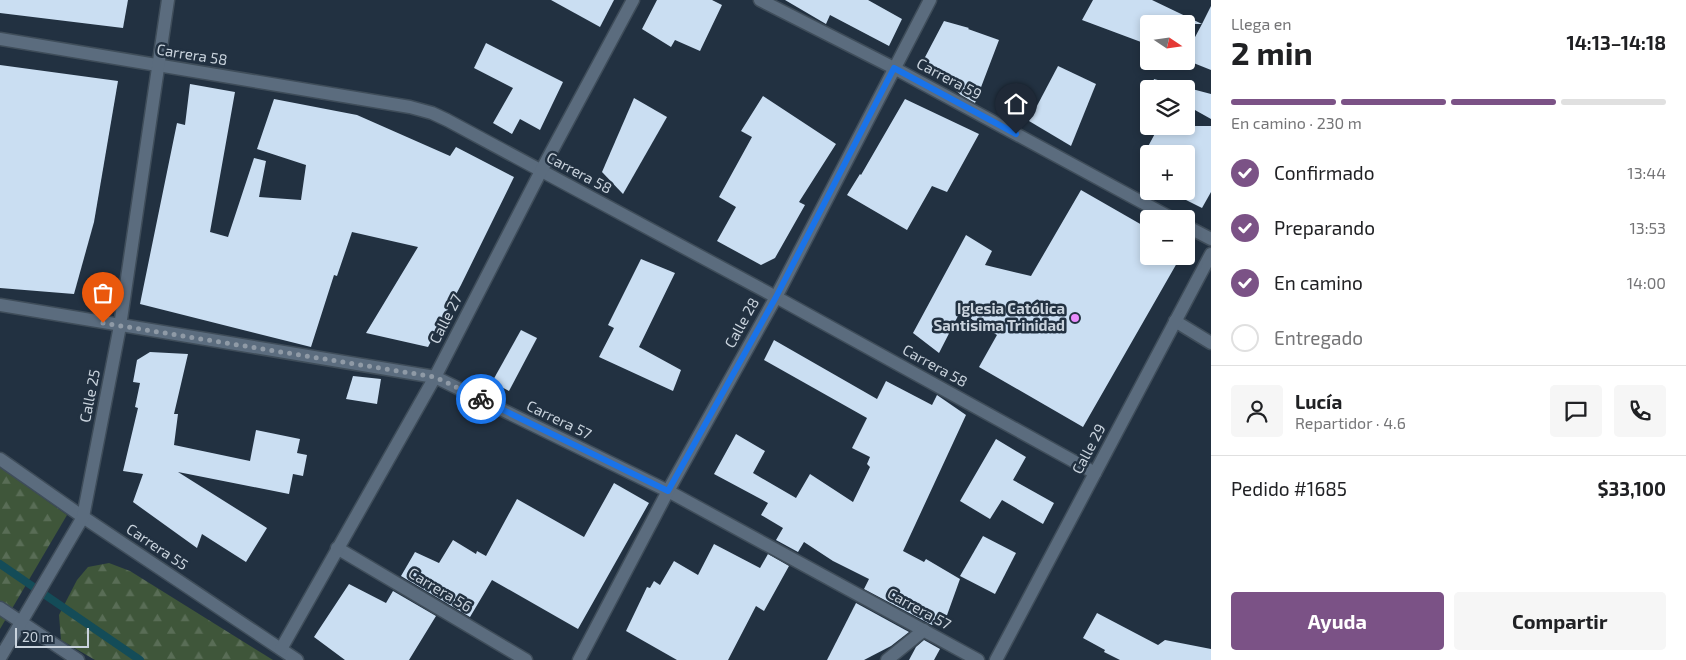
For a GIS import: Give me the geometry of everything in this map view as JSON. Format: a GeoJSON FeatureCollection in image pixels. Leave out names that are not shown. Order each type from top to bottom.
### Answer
{"type":"FeatureCollection","features":[{"type":"Feature","properties":{"kind":"street","name":"Calle 25"},"geometry":{"type":"LineString","coordinates":[[0,658],[81,521],[120,326],[168,0]]}},
{"type":"Feature","properties":{"kind":"street","name":"Calle 27"},"geometry":{"type":"LineString","coordinates":[[281,649],[435,377],[541,171],[633,0]]}},
{"type":"Feature","properties":{"kind":"street","name":"Carrera 59"},"geometry":{"type":"LineString","coordinates":[[760,0],[894,68],[1156,210]]}},
{"type":"Feature","properties":{"kind":"street","name":"Calle 28"},"geometry":{"type":"LineString","coordinates":[[579,660],[668,491],[776,297],[930,0]]}},
{"type":"Feature","properties":{"kind":"street","name":"Carrera 58"},"geometry":{"type":"LineString","coordinates":[[0,39],[410,108],[448,120],[776,297],[1095,473]]}},
{"type":"Feature","properties":{"kind":"street"},"geometry":{"type":"LineString","coordinates":[[1195,231],[1211,239]]}},
{"type":"Feature","properties":{"kind":"street","name":"Calle 29"},"geometry":{"type":"LineString","coordinates":[[996,660],[1211,254]]}},
{"type":"Feature","properties":{"kind":"street","name":"Carrera 57"},"geometry":{"type":"LineString","coordinates":[[0,305],[435,377],[668,491],[978,660]]}},
{"type":"Feature","properties":{"kind":"street"},"geometry":{"type":"LineString","coordinates":[[1175,321],[1211,343]]}},
{"type":"Feature","properties":{"kind":"street","name":"Carrera 55"},"geometry":{"type":"LineString","coordinates":[[0,459],[81,521],[297,660]]}},
{"type":"Feature","properties":{"kind":"street","name":"Carrera 56"},"geometry":{"type":"LineString","coordinates":[[337,548],[526,660]]}},
{"type":"Feature","properties":{"kind":"street"},"geometry":{"type":"LineString","coordinates":[[0,608],[23,619],[78,660]]}},
{"type":"Feature","properties":{"kind":"street"},"geometry":{"type":"LineString","coordinates":[[887,660],[924,630]]}},
{"type":"Feature","properties":{"kind":"green space"},"geometry":{"type":"Polygon","coordinates":[[[0,467],[67,515],[0,629],[0,467]]]}},
{"type":"Feature","properties":{"kind":"green space"},"geometry":{"type":"Polygon","coordinates":[[[109,563],[130,571],[273,660],[95,660],[61,640],[59,615],[77,580],[88,567],[109,563]]]}},
{"type":"Feature","properties":{"kind":"building"},"geometry":{"type":"Polygon","coordinates":[[[0,0],[128,0],[123,28],[0,13],[0,0]]]}},
{"type":"Feature","properties":{"kind":"building"},"geometry":{"type":"Polygon","coordinates":[[[551,0],[614,0],[600,27],[551,0]]]}},
{"type":"Feature","properties":{"kind":"building"},"geometry":{"type":"Polygon","coordinates":[[[657,0],[712,0],[722,5],[700,51],[675,40],[671,47],[642,29],[657,0]]]}},
{"type":"Feature","properties":{"kind":"building"},"geometry":{"type":"Polygon","coordinates":[[[785,0],[868,0],[902,19],[889,46],[830,15],[826,24],[785,0]]]}},
{"type":"Feature","properties":{"kind":"building"},"geometry":{"type":"Polygon","coordinates":[[[1093,0],[1152,0],[1183,15],[1140,15],[1140,42],[1082,20],[1093,0]]]}},
{"type":"Feature","properties":{"kind":"building"},"geometry":{"type":"Polygon","coordinates":[[[1211,6],[1211,70],[1195,64],[1195,37],[1211,6]]]}},
{"type":"Feature","properties":{"kind":"building"},"geometry":{"type":"Polygon","coordinates":[[[944,21],[969,28],[999,40],[975,103],[961,95],[923,61],[944,21]]]}},
{"type":"Feature","properties":{"kind":"building"},"geometry":{"type":"Polygon","coordinates":[[[486,43],[563,82],[540,130],[520,119],[512,134],[493,123],[513,88],[474,68],[486,43]]]}},
{"type":"Feature","properties":{"kind":"building"},"geometry":{"type":"Polygon","coordinates":[[[0,65],[118,81],[94,222],[74,294],[0,288],[0,65]]]}},
{"type":"Feature","properties":{"kind":"building"},"geometry":{"type":"Polygon","coordinates":[[[1058,66],[1096,84],[1071,146],[1029,121],[1058,66]]]}},
{"type":"Feature","properties":{"kind":"building"},"geometry":{"type":"Polygon","coordinates":[[[190,84],[235,92],[210,232],[228,237],[254,158],[266,161],[259,197],[301,200],[306,165],[257,149],[274,99],[357,115],[450,156],[456,147],[514,177],[428,347],[366,333],[418,247],[352,232],[337,276],[334,275],[311,347],[140,304],[177,123],[185,125],[190,84]]]}},
{"type":"Feature","properties":{"kind":"building"},"geometry":{"type":"Polygon","coordinates":[[[1195,90],[1211,94],[1211,119],[1195,110],[1195,90]]]}},
{"type":"Feature","properties":{"kind":"building"},"geometry":{"type":"Polygon","coordinates":[[[763,96],[836,144],[799,202],[805,205],[775,258],[761,265],[717,241],[736,207],[719,197],[752,137],[741,131],[763,96]]]}},
{"type":"Feature","properties":{"kind":"building"},"geometry":{"type":"Polygon","coordinates":[[[634,98],[667,117],[623,194],[602,172],[634,98]]]}},
{"type":"Feature","properties":{"kind":"building"},"geometry":{"type":"Polygon","coordinates":[[[905,99],[979,134],[947,192],[932,186],[907,230],[847,195],[861,175],[905,99]]]}},
{"type":"Feature","properties":{"kind":"building"},"geometry":{"type":"Polygon","coordinates":[[[1195,126],[1211,126],[1211,192],[1202,208],[1186,200],[1195,200],[1195,145],[1149,145],[1154,135],[1195,135],[1195,126]]]}},
{"type":"Feature","properties":{"kind":"building"},"geometry":{"type":"Polygon","coordinates":[[[1081,190],[1140,224],[1140,265],[1176,265],[1083,427],[979,367],[997,335],[960,312],[939,353],[913,333],[966,235],[992,251],[985,265],[1031,276],[1081,190]]]}},
{"type":"Feature","properties":{"kind":"building"},"geometry":{"type":"Polygon","coordinates":[[[641,259],[675,273],[639,347],[681,370],[673,391],[599,357],[614,328],[608,325],[641,259]]]}},
{"type":"Feature","properties":{"kind":"building"},"geometry":{"type":"Polygon","coordinates":[[[521,330],[537,338],[509,391],[492,382],[521,330]]]}},
{"type":"Feature","properties":{"kind":"building"},"geometry":{"type":"Polygon","coordinates":[[[774,340],[877,399],[886,381],[932,405],[937,395],[966,415],[903,551],[924,562],[926,559],[960,579],[946,618],[932,625],[864,589],[869,579],[833,561],[804,542],[798,552],[776,540],[783,528],[761,515],[768,503],[714,474],[736,434],[765,451],[753,473],[796,498],[810,474],[853,502],[870,467],[867,464],[870,457],[852,448],[867,418],[764,360],[774,340]]]}},
{"type":"Feature","properties":{"kind":"building"},"geometry":{"type":"Polygon","coordinates":[[[150,352],[188,354],[174,414],[178,414],[174,445],[250,461],[256,430],[300,439],[297,453],[307,455],[303,476],[293,474],[289,494],[178,472],[267,528],[246,562],[202,534],[197,548],[133,502],[143,474],[123,471],[138,408],[135,407],[140,383],[133,382],[137,360],[150,352]]]}},
{"type":"Feature","properties":{"kind":"building"},"geometry":{"type":"Polygon","coordinates":[[[353,376],[381,379],[377,404],[346,399],[353,376]]]}},
{"type":"Feature","properties":{"kind":"building"},"geometry":{"type":"Polygon","coordinates":[[[996,439],[1026,457],[1013,480],[1054,503],[1043,524],[1002,500],[990,519],[960,501],[996,439]]]}},
{"type":"Feature","properties":{"kind":"building"},"geometry":{"type":"Polygon","coordinates":[[[614,483],[649,503],[578,629],[492,580],[470,617],[401,576],[415,552],[439,563],[453,540],[476,554],[477,551],[486,556],[517,499],[584,537],[614,483]]]}},
{"type":"Feature","properties":{"kind":"building"},"geometry":{"type":"Polygon","coordinates":[[[983,536],[1016,553],[995,594],[960,576],[983,536]]]}},
{"type":"Feature","properties":{"kind":"building"},"geometry":{"type":"Polygon","coordinates":[[[714,544],[760,568],[768,554],[789,566],[764,611],[756,606],[728,660],[677,660],[626,631],[647,587],[650,588],[654,581],[660,585],[674,561],[698,575],[714,544]]]}},
{"type":"Feature","properties":{"kind":"building"},"geometry":{"type":"Polygon","coordinates":[[[349,584],[386,603],[393,591],[436,616],[409,660],[345,660],[314,637],[349,584]]]}},
{"type":"Feature","properties":{"kind":"building"},"geometry":{"type":"Polygon","coordinates":[[[856,603],[909,632],[891,646],[864,660],[827,660],[856,603]]]}},
{"type":"Feature","properties":{"kind":"building"},"geometry":{"type":"Polygon","coordinates":[[[1097,613],[1158,645],[1165,640],[1211,649],[1211,660],[1120,660],[1083,638],[1097,613]]]}},
{"type":"Feature","properties":{"kind":"building"},"geometry":{"type":"Polygon","coordinates":[[[924,640],[940,649],[934,660],[909,660],[916,647],[924,640]]]}},
{"type":"Feature","properties":{"kind":"waterway"},"geometry":{"type":"LineString","coordinates":[[0,564],[140,660]]}},
{"type":"Feature","properties":{"kind":"way so far"},"geometry":{"type":"LineString","coordinates":[[103,323],[435,377],[481,399]]}},
{"type":"Feature","properties":{"kind":"place","name":"Iglesia Católica Santisima Trinidad"},"geometry":{"type":"Point","coordinates":[1075,318]}},
{"type":"Feature","properties":{"kind":"route"},"geometry":{"type":"LineString","coordinates":[[481,399],[668,491],[776,297],[894,68],[1016,134]]}}]}
